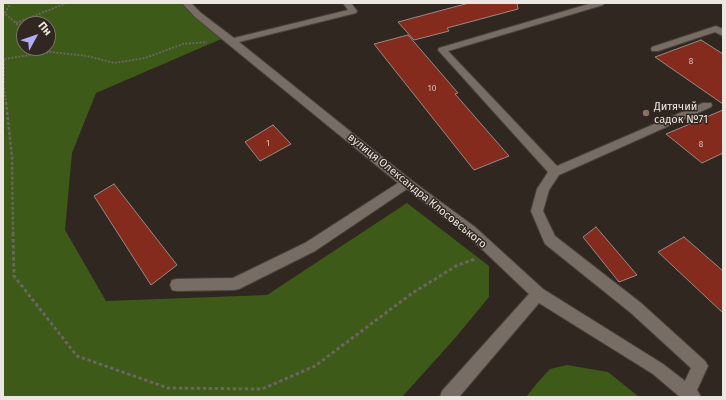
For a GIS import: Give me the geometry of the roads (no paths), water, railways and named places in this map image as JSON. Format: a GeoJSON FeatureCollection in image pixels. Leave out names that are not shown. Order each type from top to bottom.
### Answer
{"type":"FeatureCollection","features":[{"type":"Feature","properties":{"kind":"street","name":"вулиця Олександра Клосовського"},"geometry":{"type":"LineString","coordinates":[[186,3],[198,15],[407,183],[471,231],[538,294],[658,369],[690,395]]}},
{"type":"Feature","properties":{"kind":"street"},"geometry":{"type":"LineString","coordinates":[[232,41],[353,10],[347,3]]}},
{"type":"Feature","properties":{"kind":"street"},"geometry":{"type":"LineString","coordinates":[[556,172],[442,50],[600,3]]}},
{"type":"Feature","properties":{"kind":"street"},"geometry":{"type":"LineString","coordinates":[[655,48],[716,29],[723,33]]}},
{"type":"Feature","properties":{"kind":"street"},"geometry":{"type":"LineString","coordinates":[[690,395],[700,366],[636,308],[550,240],[537,211],[543,189],[556,172],[707,105]]}},
{"type":"Feature","properties":{"kind":"street"},"geometry":{"type":"LineString","coordinates":[[177,285],[234,284],[310,247],[407,183]]}},
{"type":"Feature","properties":{"kind":"street"},"geometry":{"type":"LineString","coordinates":[[448,397],[538,294]]}},
{"type":"Feature","properties":{"kind":"place","name":"Дитячий садок №71"},"geometry":{"type":"Point","coordinates":[646,113]}}]}
